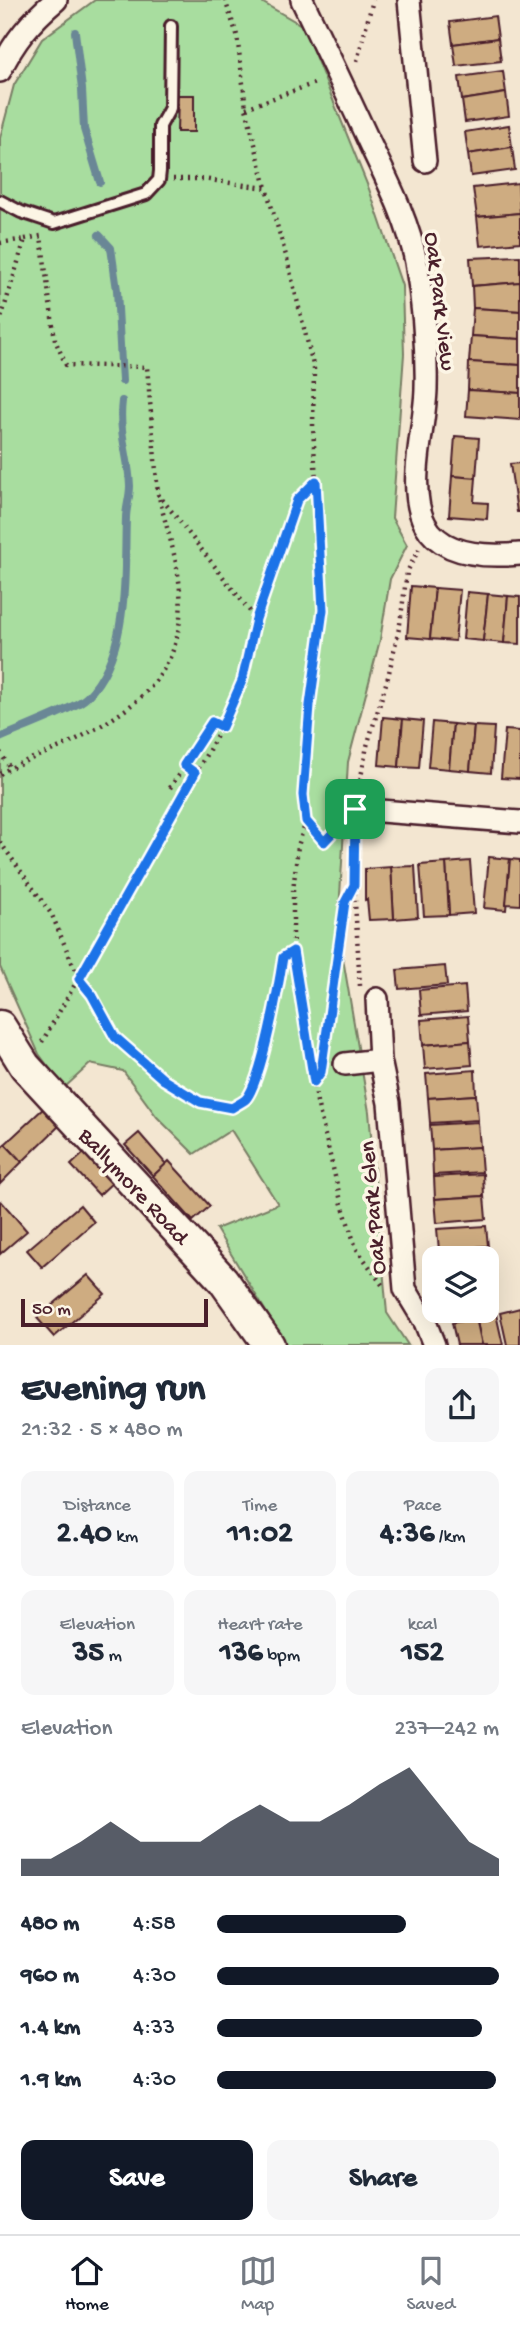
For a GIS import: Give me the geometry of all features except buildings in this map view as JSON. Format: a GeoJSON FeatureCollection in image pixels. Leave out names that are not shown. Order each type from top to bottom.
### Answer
{"type":"FeatureCollection","features":[{"type":"Feature","properties":{"kind":"main road","name":"Ballymore Road"},"geometry":{"type":"LineString","coordinates":[[0,1026],[25,1066],[223,1280],[269,1345]]}},
{"type":"Feature","properties":{"kind":"street"},"geometry":{"type":"LineString","coordinates":[[0,71],[12,44],[39,14],[56,0]]}},
{"type":"Feature","properties":{"kind":"street","name":"Oak Park View"},"geometry":{"type":"LineString","coordinates":[[302,0],[403,214],[415,261],[426,342],[426,390],[415,498],[429,531]]}},
{"type":"Feature","properties":{"kind":"street"},"geometry":{"type":"LineString","coordinates":[[409,0],[425,161]]}},
{"type":"Feature","properties":{"kind":"street"},"geometry":{"type":"LineString","coordinates":[[429,531],[434,538],[456,550],[500,556],[520,554]]}},
{"type":"Feature","properties":{"kind":"street"},"geometry":{"type":"LineString","coordinates":[[355,809],[520,822]]}},
{"type":"Feature","properties":{"kind":"street","name":"Oak Park Glen"},"geometry":{"type":"LineString","coordinates":[[377,999],[380,1060],[389,1103],[405,1289],[425,1322],[434,1345]]}},
{"type":"Feature","properties":{"kind":"street"},"geometry":{"type":"LineString","coordinates":[[345,1064],[380,1060]]}},
{"type":"Feature","properties":{"kind":"lane"},"geometry":{"type":"LineString","coordinates":[[0,201],[21,212],[54,223],[146,194],[159,180],[160,126],[170,108],[171,26]]}},
{"type":"Feature","properties":{"kind":"path"},"geometry":{"type":"LineString","coordinates":[[225,0],[237,35],[247,108],[266,188],[314,369],[313,427],[323,610],[306,748],[303,795],[306,821],[298,846],[293,891],[293,951],[314,1082],[341,1201],[356,1248],[381,1286],[405,1289]]}},
{"type":"Feature","properties":{"kind":"path"},"geometry":{"type":"LineString","coordinates":[[247,108],[339,76],[355,67],[373,0]]}},
{"type":"Feature","properties":{"kind":"path"},"geometry":{"type":"LineString","coordinates":[[159,180],[203,179],[266,188]]}},
{"type":"Feature","properties":{"kind":"path"},"geometry":{"type":"LineString","coordinates":[[0,243],[41,236],[55,340],[66,365],[147,367],[158,494],[180,591],[178,643],[158,681],[112,721],[58,749],[0,774]]}},
{"type":"Feature","properties":{"kind":"path"},"geometry":{"type":"LineString","coordinates":[[0,322],[25,239]]}},
{"type":"Feature","properties":{"kind":"path"},"geometry":{"type":"LineString","coordinates":[[25,1066],[79,979],[222,727],[242,681],[256,619],[297,500],[316,481]]}},
{"type":"Feature","properties":{"kind":"path"},"geometry":{"type":"LineString","coordinates":[[158,494],[256,619]]}},
{"type":"Feature","properties":{"kind":"path"},"geometry":{"type":"LineString","coordinates":[[377,999],[360,998],[354,885],[355,809],[367,746],[388,677],[400,624],[407,572],[429,531]]}},
{"type":"Feature","properties":{"kind":"path"},"geometry":{"type":"LineString","coordinates":[[170,788],[212,722],[222,727]]}},
{"type":"Feature","properties":{"kind":"path"},"geometry":{"type":"LineString","coordinates":[[0,752],[10,768]]}},
{"type":"Feature","properties":{"kind":"path"},"geometry":{"type":"LineString","coordinates":[[184,765],[195,773]]}},
{"type":"Feature","properties":{"kind":"path"},"geometry":{"type":"LineString","coordinates":[[306,821],[324,842],[355,809]]}},
{"type":"Feature","properties":{"kind":"path"},"geometry":{"type":"LineString","coordinates":[[0,842],[52,915],[79,979],[92,995],[115,1037],[164,1080],[200,1102],[232,1108],[246,1099],[262,1059],[280,984],[283,957],[293,951]]}},
{"type":"Feature","properties":{"kind":"path"},"geometry":{"type":"LineString","coordinates":[[323,1059],[345,902],[354,885]]}},
{"type":"Feature","properties":{"kind":"path"},"geometry":{"type":"LineString","coordinates":[[314,1082],[321,1072]]}},
{"type":"Feature","properties":{"kind":"green space"},"geometry":{"type":"Polygon","coordinates":[[[95,0],[258,0],[303,26],[369,189],[402,286],[404,354],[392,518],[407,545],[390,579],[380,640],[348,762],[338,929],[369,1112],[387,1313],[408,1345],[286,1345],[216,1229],[278,1204],[231,1130],[194,1154],[157,1117],[123,1071],[90,1064],[64,1088],[39,1054],[0,967],[0,138],[14,85],[42,39],[95,0]]]}},
{"type":"Feature","properties":{"kind":"waterway"},"geometry":{"type":"LineString","coordinates":[[75,32],[84,129],[100,182]]}},
{"type":"Feature","properties":{"kind":"waterway"},"geometry":{"type":"LineString","coordinates":[[99,235],[111,248],[117,290],[122,381]]}},
{"type":"Feature","properties":{"kind":"waterway"},"geometry":{"type":"LineString","coordinates":[[0,738],[81,702],[101,679],[111,658],[122,612],[126,514],[130,490],[121,423],[122,401]]}},
{"type":"Feature","properties":{"kind":"route"},"geometry":{"type":"LineString","coordinates":[[316,481],[323,610],[306,748],[303,795],[306,821],[324,842],[355,809],[354,885],[345,902],[321,1072],[314,1082],[296,983],[293,951],[283,957],[280,984],[262,1059],[246,1099],[232,1108],[200,1102],[164,1080],[115,1037],[92,995],[79,979],[195,773],[184,765],[212,722],[222,727],[242,681],[256,619],[297,500],[316,481]]}}]}
